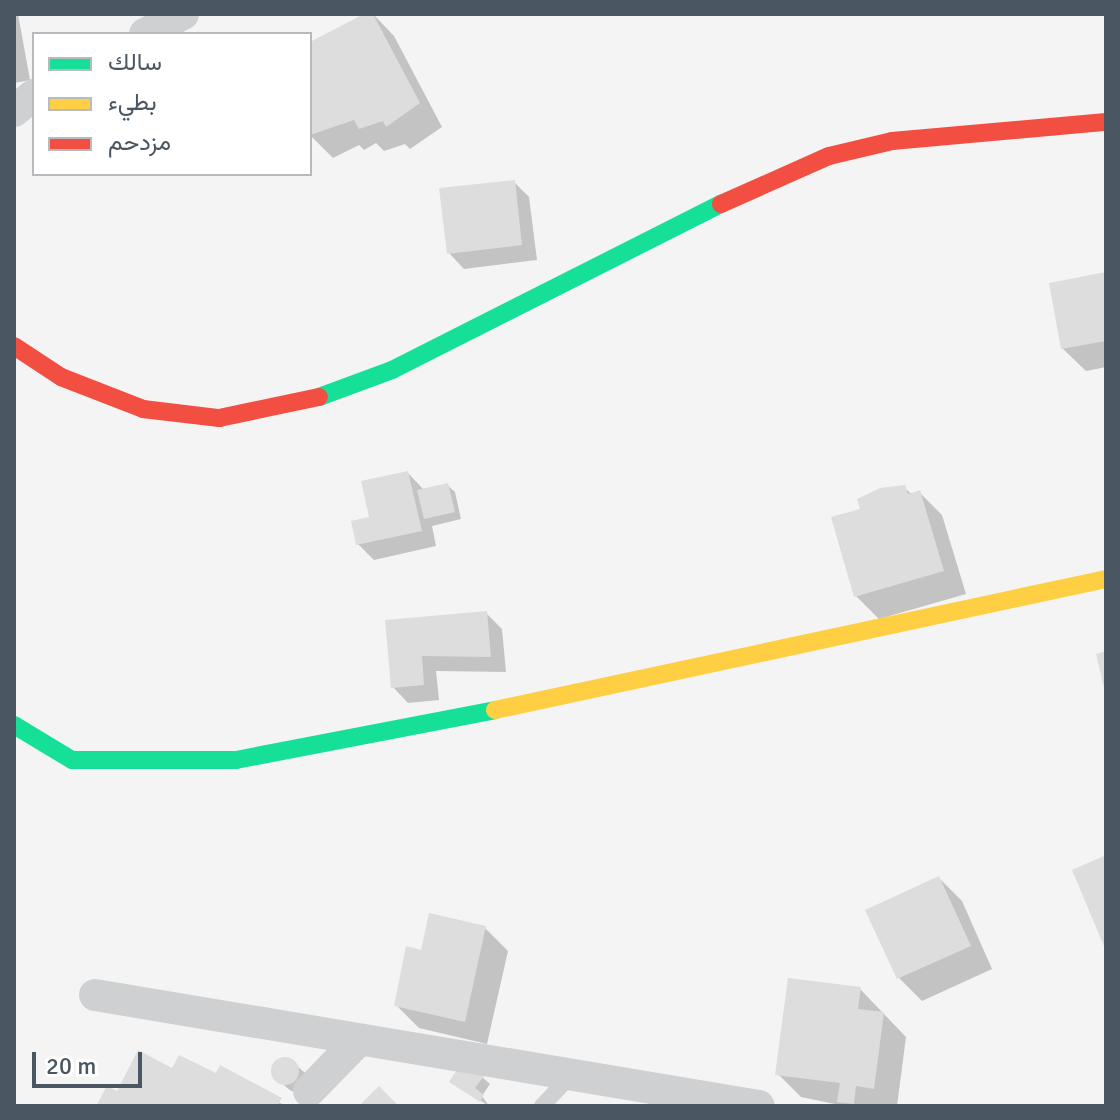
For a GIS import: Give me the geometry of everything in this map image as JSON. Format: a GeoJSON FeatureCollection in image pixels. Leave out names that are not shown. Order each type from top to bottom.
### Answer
{"type":"FeatureCollection","features":[{"type":"Feature","properties":{"kind":"street"},"geometry":{"type":"LineString","coordinates":[[149,32],[183,14]]}},
{"type":"Feature","properties":{"kind":"street"},"geometry":{"type":"LineString","coordinates":[[14,111],[32,97]]}},
{"type":"Feature","properties":{"kind":"street"},"geometry":{"type":"LineString","coordinates":[[14,346],[61,377],[143,409],[219,418],[302,403],[392,370],[760,184],[829,156],[892,141],[1106,122]]}},
{"type":"Feature","properties":{"kind":"street"},"geometry":{"type":"LineString","coordinates":[[14,725],[72,760],[236,760],[601,690],[1106,579]]}},
{"type":"Feature","properties":{"kind":"street"},"geometry":{"type":"LineString","coordinates":[[95,995],[359,1040],[574,1072],[759,1106]]}},
{"type":"Feature","properties":{"kind":"street"},"geometry":{"type":"LineString","coordinates":[[309,1091],[359,1040]]}},
{"type":"Feature","properties":{"kind":"lane"},"geometry":{"type":"LineString","coordinates":[[542,1106],[574,1072]]}},
{"type":"Feature","properties":{"kind":"building"},"geometry":{"type":"Polygon","coordinates":[[[364,14],[373,14],[420,103],[386,127],[383,121],[359,129],[354,120],[312,134],[312,41],[364,14]]]}},
{"type":"Feature","properties":{"kind":"building"},"geometry":{"type":"Polygon","coordinates":[[[515,180],[522,245],[447,254],[439,188],[515,180]]]}},
{"type":"Feature","properties":{"kind":"building"},"geometry":{"type":"Polygon","coordinates":[[[1106,272],[1106,341],[1061,349],[1049,283],[1106,272]]]}},
{"type":"Feature","properties":{"kind":"building"},"geometry":{"type":"Polygon","coordinates":[[[408,471],[422,531],[356,545],[351,521],[369,517],[361,481],[408,471]]]}},
{"type":"Feature","properties":{"kind":"building"},"geometry":{"type":"Polygon","coordinates":[[[448,483],[455,512],[424,519],[417,490],[448,483]]]}},
{"type":"Feature","properties":{"kind":"building"},"geometry":{"type":"Polygon","coordinates":[[[905,485],[908,494],[920,490],[944,571],[854,597],[831,517],[860,509],[857,499],[880,488],[905,485]]]}},
{"type":"Feature","properties":{"kind":"building"},"geometry":{"type":"Polygon","coordinates":[[[487,611],[491,657],[422,656],[424,685],[391,688],[385,620],[487,611]]]}},
{"type":"Feature","properties":{"kind":"building"},"geometry":{"type":"Polygon","coordinates":[[[1106,651],[1106,692],[1105,692],[1096,654],[1106,651]]]}},
{"type":"Feature","properties":{"kind":"building"},"geometry":{"type":"Polygon","coordinates":[[[1106,855],[1106,951],[1072,870],[1106,855]]]}},
{"type":"Feature","properties":{"kind":"building"},"geometry":{"type":"Polygon","coordinates":[[[939,876],[971,946],[897,979],[865,910],[939,876]]]}},
{"type":"Feature","properties":{"kind":"building"},"geometry":{"type":"Polygon","coordinates":[[[429,913],[486,926],[465,1022],[394,1006],[406,946],[421,950],[429,913]]]}},
{"type":"Feature","properties":{"kind":"building"},"geometry":{"type":"Polygon","coordinates":[[[788,978],[861,987],[858,1009],[884,1012],[874,1089],[856,1086],[854,1104],[837,1102],[840,1083],[775,1075],[788,978]]]}},
{"type":"Feature","properties":{"kind":"building"},"geometry":{"type":"Polygon","coordinates":[[[138,1050],[172,1068],[179,1055],[216,1073],[220,1065],[282,1098],[277,1106],[96,1106],[107,1086],[117,1091],[138,1050]]]}},
{"type":"Feature","properties":{"kind":"building"},"geometry":{"type":"Polygon","coordinates":[[[285,1057],[295,1061],[299,1071],[295,1081],[285,1085],[275,1081],[271,1071],[275,1061],[285,1057]]]}},
{"type":"Feature","properties":{"kind":"building"},"geometry":{"type":"Polygon","coordinates":[[[462,1062],[484,1076],[475,1088],[484,1095],[480,1102],[449,1082],[462,1062]]]}},
{"type":"Feature","properties":{"kind":"building"},"geometry":{"type":"Polygon","coordinates":[[[379,1086],[399,1106],[359,1106],[379,1086]]]}},
{"type":"Feature","properties":{"kind":"traffic: fast"},"geometry":{"type":"LineString","coordinates":[[319,397],[392,370],[721,204]]}},
{"type":"Feature","properties":{"kind":"traffic: fast"},"geometry":{"type":"LineString","coordinates":[[14,725],[72,760],[236,760],[495,710]]}},
{"type":"Feature","properties":{"kind":"traffic: slow"},"geometry":{"type":"LineString","coordinates":[[495,710],[1106,579]]}},
{"type":"Feature","properties":{"kind":"traffic: jam"},"geometry":{"type":"LineString","coordinates":[[721,204],[829,156],[892,141],[1106,122]]}},
{"type":"Feature","properties":{"kind":"traffic: jam"},"geometry":{"type":"LineString","coordinates":[[14,346],[61,377],[143,409],[219,418],[319,397]]}}]}
